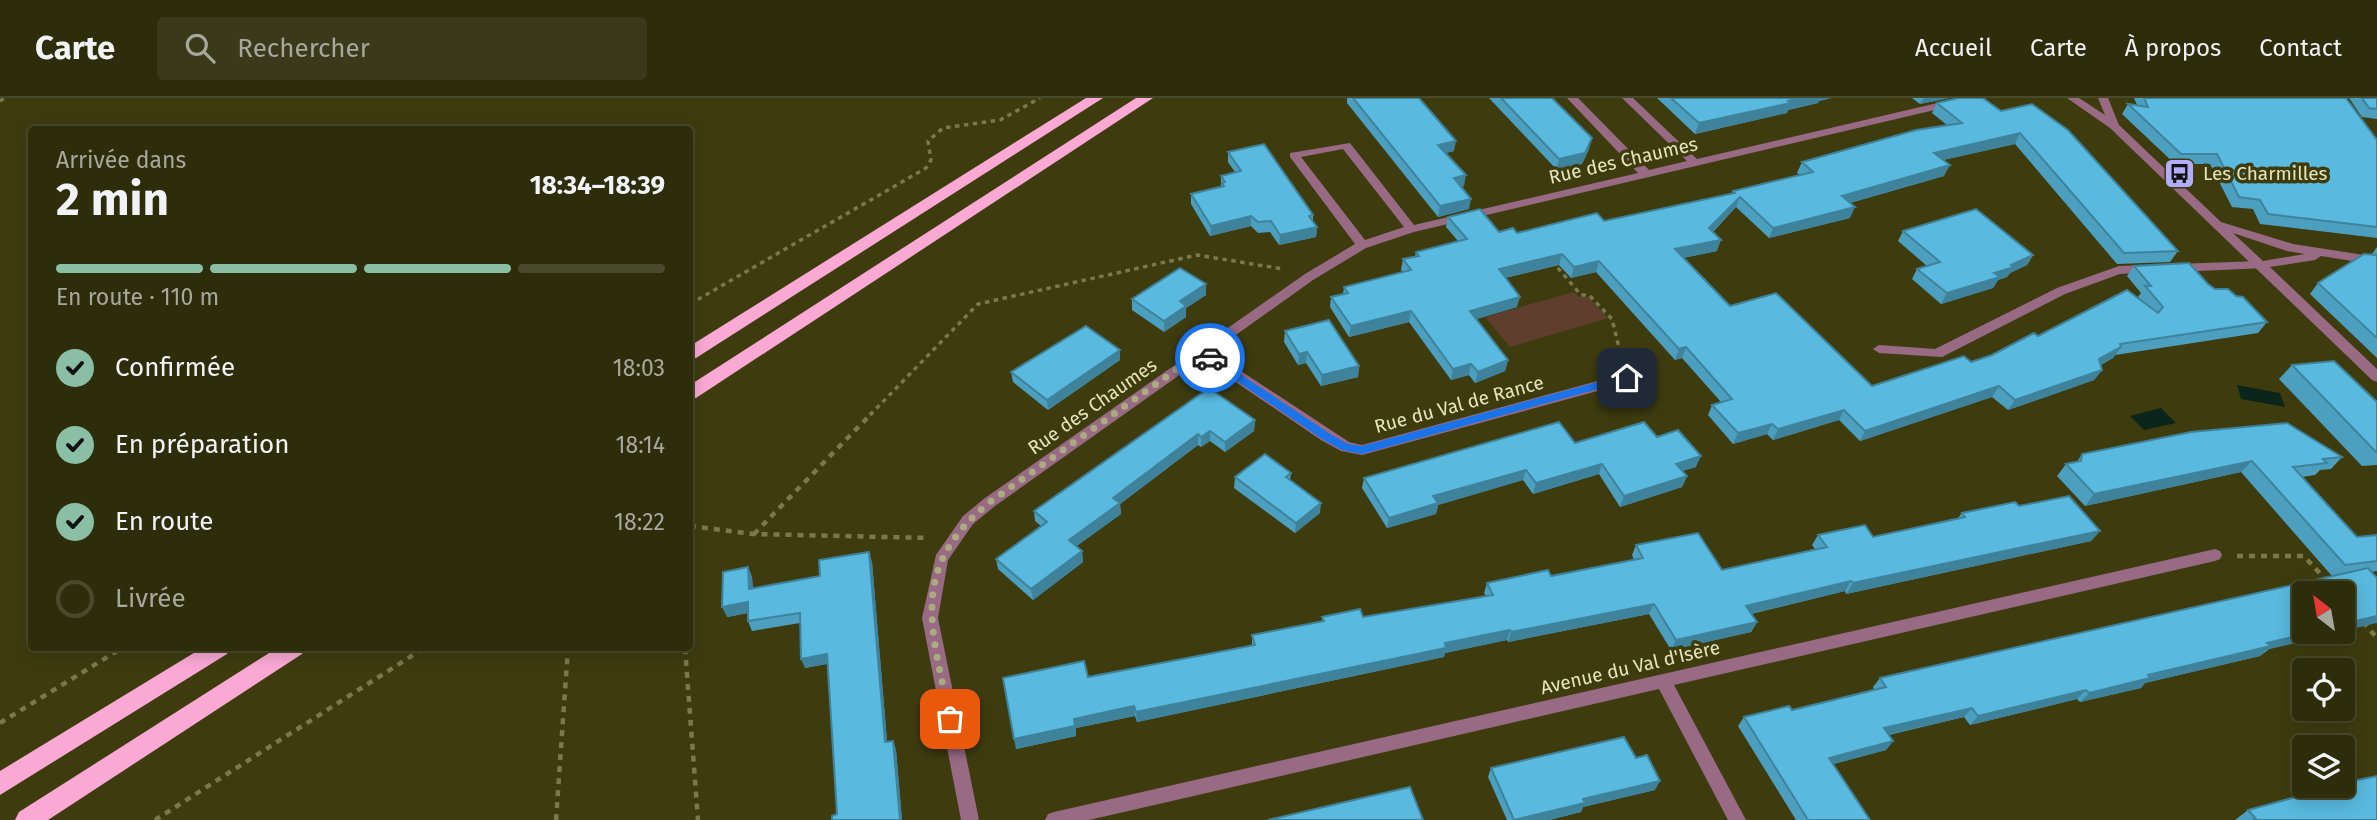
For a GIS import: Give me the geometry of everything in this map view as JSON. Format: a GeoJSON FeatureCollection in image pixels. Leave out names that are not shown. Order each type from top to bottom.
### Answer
{"type":"FeatureCollection","features":[{"type":"Feature","properties":{"kind":"highway"},"geometry":{"type":"LineString","coordinates":[[693,352],[1096,98]]}},
{"type":"Feature","properties":{"kind":"highway"},"geometry":{"type":"LineString","coordinates":[[693,391],[1146,98]]}},
{"type":"Feature","properties":{"kind":"highway"},"geometry":{"type":"LineString","coordinates":[[0,784],[214,651]]}},
{"type":"Feature","properties":{"kind":"highway"},"geometry":{"type":"LineString","coordinates":[[27,820],[289,651]]}},
{"type":"Feature","properties":{"kind":"street"},"geometry":{"type":"LineString","coordinates":[[1572,98],[1646,174]]}},
{"type":"Feature","properties":{"kind":"street"},"geometry":{"type":"LineString","coordinates":[[1627,98],[1695,163]]}},
{"type":"Feature","properties":{"kind":"street","name":"Rue des Chaumes"},"geometry":{"type":"LineString","coordinates":[[970,820],[930,618],[941,559],[968,520],[990,502],[1309,277],[1362,245],[1411,229],[1973,98]]}},
{"type":"Feature","properties":{"kind":"street"},"geometry":{"type":"LineString","coordinates":[[2072,98],[2114,126],[2377,377]]}},
{"type":"Feature","properties":{"kind":"street"},"geometry":{"type":"LineString","coordinates":[[2103,98],[2114,126]]}},
{"type":"Feature","properties":{"kind":"street"},"geometry":{"type":"LineString","coordinates":[[1362,245],[1294,155],[1346,145],[1411,229]]}},
{"type":"Feature","properties":{"kind":"street"},"geometry":{"type":"LineString","coordinates":[[2217,223],[2281,245],[2377,261]]}},
{"type":"Feature","properties":{"kind":"street"},"geometry":{"type":"LineString","coordinates":[[1879,349],[1937,354],[2061,291],[2119,270],[2261,265],[2330,254]]}},
{"type":"Feature","properties":{"kind":"street","name":"Rue du Val de Rance"},"geometry":{"type":"LineString","coordinates":[[1202,352],[1326,436],[1346,447],[1362,450],[1627,378]]}},
{"type":"Feature","properties":{"kind":"street","name":"Avenue du Val d'Isère"},"geometry":{"type":"LineString","coordinates":[[1054,820],[2215,555]]}},
{"type":"Feature","properties":{"kind":"street"},"geometry":{"type":"LineString","coordinates":[[1663,681],[1737,820]]}},
{"type":"Feature","properties":{"kind":"path"},"geometry":{"type":"LineString","coordinates":[[693,302],[926,168],[931,160],[928,141],[933,133],[962,123],[1000,120],[1040,98]]}},
{"type":"Feature","properties":{"kind":"path"},"geometry":{"type":"LineString","coordinates":[[754,534],[978,304],[1197,255],[1267,265],[1309,277]]}},
{"type":"Feature","properties":{"kind":"path"},"geometry":{"type":"LineString","coordinates":[[1548,256],[1581,295],[1589,295],[1612,319],[1627,378]]}},
{"type":"Feature","properties":{"kind":"path"},"geometry":{"type":"LineString","coordinates":[[693,526],[754,534],[955,538]]}},
{"type":"Feature","properties":{"kind":"path"},"geometry":{"type":"LineString","coordinates":[[2215,555],[2304,556],[2326,581]]}},
{"type":"Feature","properties":{"kind":"path"},"geometry":{"type":"LineString","coordinates":[[2360,619],[2377,638]]}},
{"type":"Feature","properties":{"kind":"path"},"geometry":{"type":"LineString","coordinates":[[0,723],[117,651]]}},
{"type":"Feature","properties":{"kind":"path"},"geometry":{"type":"LineString","coordinates":[[155,820],[419,651]]}},
{"type":"Feature","properties":{"kind":"path"},"geometry":{"type":"LineString","coordinates":[[556,820],[568,651]]}},
{"type":"Feature","properties":{"kind":"path"},"geometry":{"type":"LineString","coordinates":[[685,651],[698,820]]}},
{"type":"Feature","properties":{"kind":"shaded area"},"geometry":{"type":"Polygon","coordinates":[[[1574,292],[1579,297],[1588,297],[1608,318],[1510,347],[1485,317],[1574,292]]]}},
{"type":"Feature","properties":{"kind":"shaded area"},"geometry":{"type":"Polygon","coordinates":[[[2237,385],[2280,393],[2285,407],[2241,399],[2237,385]]]}},
{"type":"Feature","properties":{"kind":"shaded area"},"geometry":{"type":"Polygon","coordinates":[[[2161,408],[2176,423],[2144,430],[2130,416],[2161,408]]]}},
{"type":"Feature","properties":{"kind":"building"},"geometry":{"type":"Polygon","coordinates":[[[1353,98],[1419,98],[1456,141],[1438,145],[1466,175],[1454,178],[1471,199],[1440,206],[1353,98]]]}},
{"type":"Feature","properties":{"kind":"building"},"geometry":{"type":"Polygon","coordinates":[[[1501,98],[1552,98],[1592,138],[1585,153],[1559,159],[1501,98]]]}},
{"type":"Feature","properties":{"kind":"building"},"geometry":{"type":"Polygon","coordinates":[[[1671,98],[1799,98],[1788,101],[1791,103],[1699,123],[1671,98]]]}},
{"type":"Feature","properties":{"kind":"building"},"geometry":{"type":"Polygon","coordinates":[[[1958,98],[1983,98],[2001,111],[2032,104],[2068,130],[2178,251],[2124,253],[2020,133],[1934,153],[1950,165],[1842,196],[1855,207],[1773,228],[1740,197],[1709,228],[1721,240],[1675,249],[1730,306],[1776,293],[1872,386],[1964,356],[1971,362],[1992,355],[2034,333],[2038,336],[2127,290],[2158,313],[2163,307],[2145,286],[2151,286],[2134,266],[2189,263],[2215,289],[2228,289],[2236,296],[2243,297],[2267,322],[2120,344],[2121,347],[2099,359],[2102,370],[2015,400],[1999,386],[1865,431],[1844,410],[1778,429],[1772,424],[1738,433],[1712,405],[1732,399],[1686,347],[1679,349],[1599,261],[1574,267],[1562,254],[1499,269],[1520,297],[1470,311],[1508,360],[1478,372],[1471,364],[1453,369],[1411,311],[1351,326],[1331,297],[1348,293],[1344,287],[1411,270],[1403,259],[1419,256],[1416,252],[1467,239],[1448,217],[1480,209],[1499,232],[1513,228],[1517,233],[1597,213],[1604,221],[1735,193],[1733,191],[1813,172],[1802,162],[1916,130],[1962,123],[1937,103],[1958,98]]]}},
{"type":"Feature","properties":{"kind":"building"},"geometry":{"type":"Polygon","coordinates":[[[2144,98],[2346,98],[2377,140],[2377,227],[2268,214],[2260,200],[2239,197],[2217,154],[2181,154],[2128,104],[2148,107],[2144,98]]]}},
{"type":"Feature","properties":{"kind":"building"},"geometry":{"type":"Polygon","coordinates":[[[2362,98],[2377,98],[2377,109],[2369,108],[2362,98]]]}},
{"type":"Feature","properties":{"kind":"building"},"geometry":{"type":"Polygon","coordinates":[[[1264,144],[1313,215],[1309,216],[1317,227],[1280,235],[1271,221],[1258,222],[1251,216],[1211,226],[1191,194],[1224,186],[1222,183],[1225,182],[1221,176],[1241,171],[1228,152],[1264,144]]]}},
{"type":"Feature","properties":{"kind":"building"},"geometry":{"type":"Polygon","coordinates":[[[1976,209],[2033,255],[2011,265],[2014,267],[1994,273],[2000,277],[1947,293],[1917,269],[1940,262],[1903,231],[1976,209]]]}},
{"type":"Feature","properties":{"kind":"building"},"geometry":{"type":"Polygon","coordinates":[[[2364,254],[2377,255],[2377,338],[2318,283],[2364,254]]]}},
{"type":"Feature","properties":{"kind":"building"},"geometry":{"type":"Polygon","coordinates":[[[1180,268],[1206,284],[1180,301],[1186,306],[1164,321],[1132,299],[1180,268]]]}},
{"type":"Feature","properties":{"kind":"building"},"geometry":{"type":"Polygon","coordinates":[[[1329,320],[1359,366],[1322,375],[1307,352],[1299,354],[1285,331],[1329,320]]]}},
{"type":"Feature","properties":{"kind":"building"},"geometry":{"type":"Polygon","coordinates":[[[1086,326],[1120,350],[1047,400],[1011,372],[1086,326]]]}},
{"type":"Feature","properties":{"kind":"building"},"geometry":{"type":"Polygon","coordinates":[[[2334,361],[2377,402],[2377,452],[2292,365],[2334,361]]]}},
{"type":"Feature","properties":{"kind":"building"},"geometry":{"type":"Polygon","coordinates":[[[1209,388],[1255,420],[1225,442],[1210,431],[1201,437],[1198,434],[1113,498],[1120,503],[1069,540],[1082,551],[1031,589],[996,559],[1047,522],[1034,511],[1209,388]]]}},
{"type":"Feature","properties":{"kind":"building"},"geometry":{"type":"Polygon","coordinates":[[[1559,422],[1575,443],[1644,422],[1657,437],[1678,430],[1701,456],[1676,464],[1687,476],[1624,496],[1602,464],[1536,483],[1526,470],[1433,496],[1438,503],[1389,518],[1364,478],[1559,422]]]}},
{"type":"Feature","properties":{"kind":"building"},"geometry":{"type":"Polygon","coordinates":[[[2287,423],[2342,457],[2323,459],[2327,463],[2293,467],[2357,537],[2377,535],[2377,561],[2345,565],[2252,461],[2094,494],[2066,464],[2081,461],[2082,454],[2191,432],[2287,423]]]}},
{"type":"Feature","properties":{"kind":"building"},"geometry":{"type":"Polygon","coordinates":[[[1265,454],[1291,473],[1286,477],[1321,503],[1296,523],[1235,477],[1265,454]]]}},
{"type":"Feature","properties":{"kind":"building"},"geometry":{"type":"Polygon","coordinates":[[[2069,496],[2100,531],[1853,583],[1851,581],[1746,606],[1757,622],[1676,640],[1654,604],[1445,643],[1446,648],[1136,712],[1134,706],[1074,719],[1075,726],[1014,739],[1003,678],[1084,661],[1088,677],[1255,645],[1252,635],[1324,621],[1322,617],[1360,609],[1363,617],[1493,595],[1487,583],[1548,570],[1551,576],[1643,558],[1636,545],[1698,533],[1722,570],[1827,547],[1818,535],[1865,525],[1873,537],[1965,517],[1962,513],[2015,502],[2019,506],[2069,496]]]}},
{"type":"Feature","properties":{"kind":"building"},"geometry":{"type":"Polygon","coordinates":[[[869,552],[885,742],[893,741],[900,820],[832,820],[832,816],[837,814],[827,654],[801,659],[800,613],[748,621],[748,602],[722,607],[723,572],[748,567],[749,589],[820,576],[819,560],[869,552]]]}},
{"type":"Feature","properties":{"kind":"building"},"geometry":{"type":"Polygon","coordinates":[[[2368,568],[2377,578],[2377,616],[2356,621],[2356,581],[2310,581],[2368,568]]]}},
{"type":"Feature","properties":{"kind":"building"},"geometry":{"type":"Polygon","coordinates":[[[2292,585],[2292,637],[2267,643],[2271,646],[2148,675],[2150,678],[2089,693],[2086,690],[1978,716],[1972,708],[1884,728],[1893,741],[1829,758],[1870,820],[1808,820],[1744,717],[1789,706],[1792,710],[1886,687],[1880,678],[2292,585]]]}},
{"type":"Feature","properties":{"kind":"building"},"geometry":{"type":"Polygon","coordinates":[[[1624,737],[1636,758],[1647,755],[1660,781],[1583,799],[1585,803],[1514,820],[1491,768],[1624,737]]]}},
{"type":"Feature","properties":{"kind":"building"},"geometry":{"type":"Polygon","coordinates":[[[2377,776],[2377,820],[2252,820],[2256,819],[2248,810],[2292,798],[2355,798],[2355,781],[2377,776]]]}},
{"type":"Feature","properties":{"kind":"building"},"geometry":{"type":"Polygon","coordinates":[[[1410,787],[1423,820],[1268,820],[1410,787]]]}},
{"type":"Feature","properties":{"kind":"way so far"},"geometry":{"type":"LineString","coordinates":[[950,719],[930,618],[934,585],[941,559],[955,538],[968,520],[990,502],[1180,367],[1202,352],[1210,358]]}},
{"type":"Feature","properties":{"kind":"place","name":"Les Charmilles"},"geometry":{"type":"Point","coordinates":[2180,173]}},
{"type":"Feature","properties":{"kind":"route"},"geometry":{"type":"LineString","coordinates":[[1210,358],[1326,436],[1346,447],[1362,450],[1627,378]]}}]}
